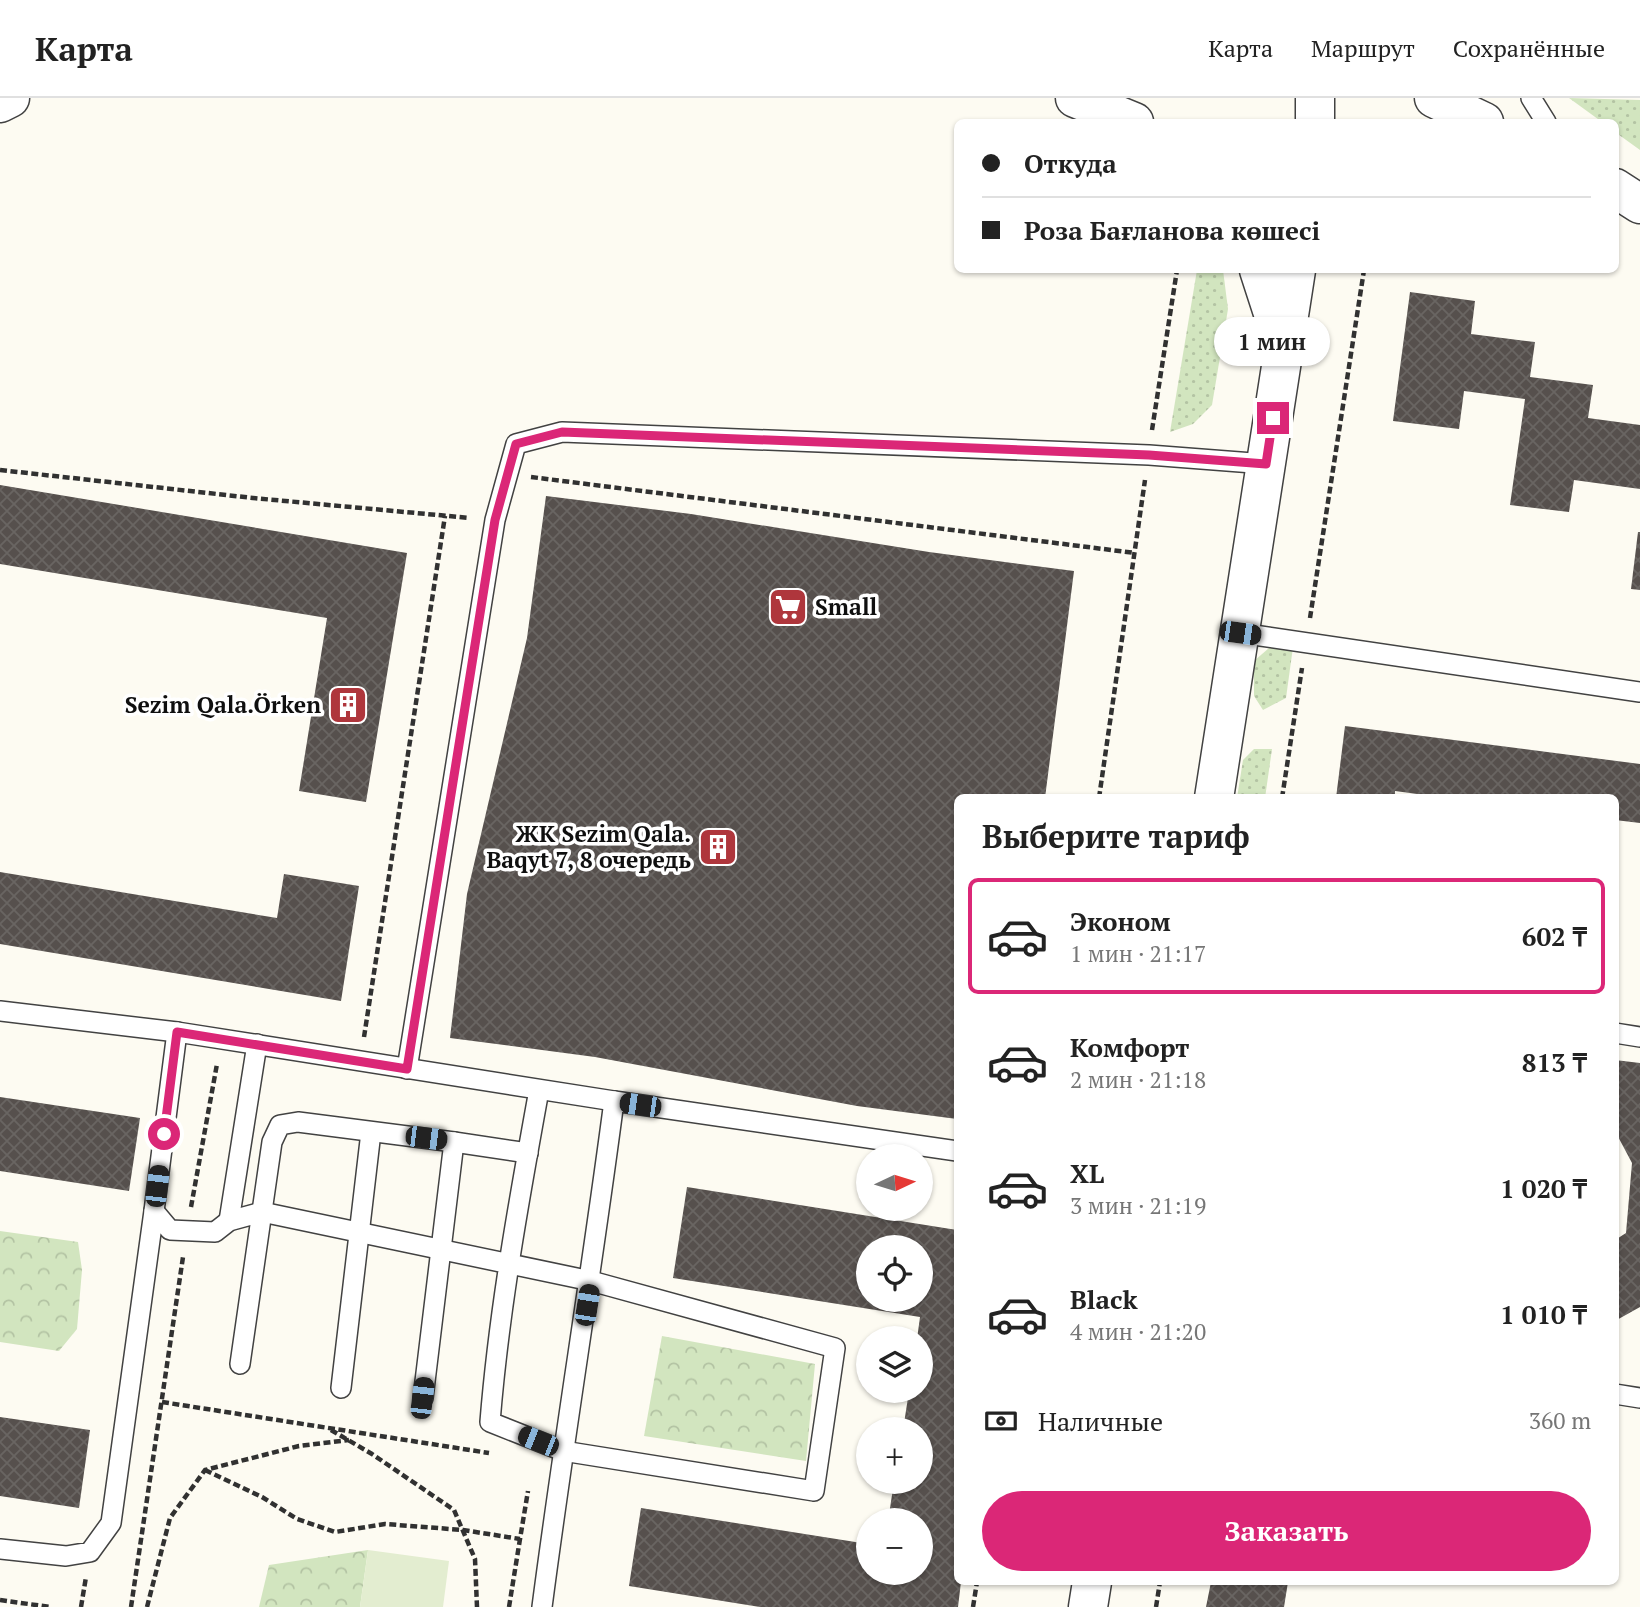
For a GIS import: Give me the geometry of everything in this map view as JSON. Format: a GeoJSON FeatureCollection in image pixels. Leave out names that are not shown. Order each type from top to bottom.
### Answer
{"type":"FeatureCollection","features":[{"type":"Feature","properties":{"kind":"street"},"geometry":{"type":"LineString","coordinates":[[0,103],[10,98]]}},
{"type":"Feature","properties":{"kind":"street"},"geometry":{"type":"LineString","coordinates":[[1075,98],[1127,119]]}},
{"type":"Feature","properties":{"kind":"street"},"geometry":{"type":"LineString","coordinates":[[1315,98],[1315,119]]}},
{"type":"Feature","properties":{"kind":"street"},"geometry":{"type":"LineString","coordinates":[[1434,98],[1478,119]]}},
{"type":"Feature","properties":{"kind":"street"},"geometry":{"type":"LineString","coordinates":[[1619,191],[1640,204]]}},
{"type":"Feature","properties":{"kind":"street"},"geometry":{"type":"LineString","coordinates":[[1260,273],[1284,349]]}},
{"type":"Feature","properties":{"kind":"street"},"geometry":{"type":"LineString","coordinates":[[1215,794],[1296,273]]}},
{"type":"Feature","properties":{"kind":"street"},"geometry":{"type":"LineString","coordinates":[[1088,1607],[1092,1585]]}},
{"type":"Feature","properties":{"kind":"lane"},"geometry":{"type":"LineString","coordinates":[[1531,98],[1544,119]]}},
{"type":"Feature","properties":{"kind":"lane"},"geometry":{"type":"LineString","coordinates":[[407,1069],[495,520],[516,444],[562,432],[1149,455],[1266,464]]}},
{"type":"Feature","properties":{"kind":"lane"},"geometry":{"type":"LineString","coordinates":[[1240,633],[1640,692]]}},
{"type":"Feature","properties":{"kind":"lane"},"geometry":{"type":"LineString","coordinates":[[0,1011],[177,1032],[539,1090],[954,1152]]}},
{"type":"Feature","properties":{"kind":"lane"},"geometry":{"type":"LineString","coordinates":[[0,1549],[66,1556],[90,1552],[111,1524],[177,1032]]}},
{"type":"Feature","properties":{"kind":"lane"},"geometry":{"type":"LineString","coordinates":[[1619,1034],[1640,1037]]}},
{"type":"Feature","properties":{"kind":"lane"},"geometry":{"type":"LineString","coordinates":[[229,1221],[257,1045]]}},
{"type":"Feature","properties":{"kind":"lane"},"geometry":{"type":"LineString","coordinates":[[154,1211],[170,1230],[215,1233],[229,1221],[262,1212],[440,1250],[508,1264],[590,1281],[835,1348],[814,1491],[563,1451],[490,1422],[495,1353],[508,1264],[539,1090]]}},
{"type":"Feature","properties":{"kind":"lane"},"geometry":{"type":"LineString","coordinates":[[542,1607],[614,1101]]}},
{"type":"Feature","properties":{"kind":"lane"},"geometry":{"type":"LineString","coordinates":[[240,1364],[272,1142],[280,1125],[298,1122],[528,1153]]}},
{"type":"Feature","properties":{"kind":"lane"},"geometry":{"type":"LineString","coordinates":[[341,1388],[371,1132]]}},
{"type":"Feature","properties":{"kind":"lane"},"geometry":{"type":"LineString","coordinates":[[422,1398],[454,1142]]}},
{"type":"Feature","properties":{"kind":"lane"},"geometry":{"type":"LineString","coordinates":[[1619,1395],[1640,1398]]}},
{"type":"Feature","properties":{"kind":"path"},"geometry":{"type":"LineString","coordinates":[[1100,794],[1177,273]]}},
{"type":"Feature","properties":{"kind":"path"},"geometry":{"type":"LineString","coordinates":[[1283,794],[1364,273]]}},
{"type":"Feature","properties":{"kind":"path"},"geometry":{"type":"LineString","coordinates":[[0,470],[495,520]]}},
{"type":"Feature","properties":{"kind":"path"},"geometry":{"type":"LineString","coordinates":[[508,474],[1135,552]]}},
{"type":"Feature","properties":{"kind":"path"},"geometry":{"type":"LineString","coordinates":[[361,1061],[445,516]]}},
{"type":"Feature","properties":{"kind":"path"},"geometry":{"type":"LineString","coordinates":[[131,1607],[187,1231],[222,1039]]}},
{"type":"Feature","properties":{"kind":"path"},"geometry":{"type":"LineString","coordinates":[[162,1402],[493,1453]]}},
{"type":"Feature","properties":{"kind":"path"},"geometry":{"type":"LineString","coordinates":[[327,1427],[454,1510],[475,1559],[477,1607]]}},
{"type":"Feature","properties":{"kind":"path"},"geometry":{"type":"LineString","coordinates":[[147,1607],[170,1518],[205,1470],[299,1446],[349,1440]]}},
{"type":"Feature","properties":{"kind":"path"},"geometry":{"type":"LineString","coordinates":[[205,1470],[262,1497],[297,1519],[335,1532],[385,1524],[463,1530],[520,1539]]}},
{"type":"Feature","properties":{"kind":"path"},"geometry":{"type":"LineString","coordinates":[[509,1607],[529,1486]]}},
{"type":"Feature","properties":{"kind":"path"},"geometry":{"type":"LineString","coordinates":[[973,1607],[977,1585]]}},
{"type":"Feature","properties":{"kind":"path"},"geometry":{"type":"LineString","coordinates":[[1156,1607],[1160,1585]]}},
{"type":"Feature","properties":{"kind":"path"},"geometry":{"type":"LineString","coordinates":[[0,1600],[50,1607]]}},
{"type":"Feature","properties":{"kind":"green space"},"geometry":{"type":"Polygon","coordinates":[[[1569,98],[1640,100],[1640,150],[1619,135],[1619,119],[1598,119],[1569,98]]]}},
{"type":"Feature","properties":{"kind":"green space"},"geometry":{"type":"Polygon","coordinates":[[[1196,273],[1223,273],[1228,309],[1212,405],[1193,424],[1170,432],[1196,273]]]}},
{"type":"Feature","properties":{"kind":"green space"},"geometry":{"type":"Polygon","coordinates":[[[1293,647],[1286,698],[1263,710],[1254,696],[1254,661],[1269,648],[1293,647]]]}},
{"type":"Feature","properties":{"kind":"green space"},"geometry":{"type":"Polygon","coordinates":[[[1254,749],[1272,749],[1266,794],[1238,794],[1243,760],[1254,749]]]}},
{"type":"Feature","properties":{"kind":"green space"},"geometry":{"type":"Polygon","coordinates":[[[0,1231],[78,1242],[82,1270],[77,1329],[59,1351],[0,1342],[0,1231]]]}},
{"type":"Feature","properties":{"kind":"green space"},"geometry":{"type":"Polygon","coordinates":[[[662,1336],[815,1364],[806,1461],[644,1436],[662,1336]]]}},
{"type":"Feature","properties":{"kind":"green space"},"geometry":{"type":"Polygon","coordinates":[[[368,1550],[360,1607],[259,1607],[269,1565],[368,1550]]]}},
{"type":"Feature","properties":{"kind":"green space"},"geometry":{"type":"Polygon","coordinates":[[[368,1550],[449,1561],[443,1607],[360,1607],[368,1550]]]}},
{"type":"Feature","properties":{"kind":"building"},"geometry":{"type":"Polygon","coordinates":[[[1410,292],[1475,301],[1471,334],[1535,342],[1530,377],[1593,385],[1588,418],[1640,425],[1640,489],[1574,480],[1569,512],[1510,505],[1525,399],[1464,391],[1459,429],[1393,421],[1410,292]]]}},
{"type":"Feature","properties":{"kind":"building","name":"Sezim Qala.Örken"},"geometry":{"type":"Polygon","coordinates":[[[0,485],[407,553],[366,802],[299,791],[327,618],[0,564],[0,485]]]}},
{"type":"Feature","properties":{"kind":"building","name":"ЖК Sezim Qala. Baqyt 7, 8 очередь"},"geometry":{"type":"Polygon","coordinates":[[[546,496],[691,514],[929,552],[1074,571],[1046,794],[954,794],[954,1119],[857,1106],[595,1057],[450,1038],[467,894],[527,638],[546,496]]]}},
{"type":"Feature","properties":{"kind":"building"},"geometry":{"type":"Polygon","coordinates":[[[1640,532],[1640,590],[1631,589],[1640,532]]]}},
{"type":"Feature","properties":{"kind":"building"},"geometry":{"type":"Polygon","coordinates":[[[1345,726],[1640,764],[1640,823],[1619,820],[1619,794],[1417,794],[1395,791],[1395,794],[1336,794],[1345,726]]]}},
{"type":"Feature","properties":{"kind":"building"},"geometry":{"type":"Polygon","coordinates":[[[0,872],[277,918],[284,874],[359,886],[341,1001],[0,944],[0,872]]]}},
{"type":"Feature","properties":{"kind":"building"},"geometry":{"type":"Polygon","coordinates":[[[1619,1060],[1640,1063],[1640,1307],[1619,1319],[1619,1237],[1626,1233],[1632,1163],[1619,1139],[1619,1060]]]}},
{"type":"Feature","properties":{"kind":"building"},"geometry":{"type":"Polygon","coordinates":[[[0,1097],[140,1118],[129,1191],[0,1171],[0,1097]]]}},
{"type":"Feature","properties":{"kind":"building"},"geometry":{"type":"Polygon","coordinates":[[[687,1187],[856,1214],[856,1222],[907,1222],[954,1230],[954,1585],[961,1585],[958,1607],[760,1607],[629,1586],[641,1508],[856,1542],[856,1585],[933,1585],[933,1508],[890,1508],[892,1494],[933,1494],[933,1417],[905,1417],[907,1403],[933,1403],[933,1326],[919,1326],[920,1317],[888,1312],[933,1312],[933,1235],[856,1235],[856,1307],[673,1278],[687,1187]]]}},
{"type":"Feature","properties":{"kind":"building"},"geometry":{"type":"Polygon","coordinates":[[[0,1417],[90,1430],[79,1508],[0,1496],[0,1417]]]}},
{"type":"Feature","properties":{"kind":"building"},"geometry":{"type":"Polygon","coordinates":[[[1210,1585],[1288,1585],[1284,1607],[1206,1607],[1210,1585]]]}},
{"type":"Feature","properties":{"kind":"place","name":"Small"},"geometry":{"type":"Point","coordinates":[788,607]}},
{"type":"Feature","properties":{"kind":"place","name":"Sezim Qala.Örken"},"geometry":{"type":"Point","coordinates":[348,705]}},
{"type":"Feature","properties":{"kind":"place","name":"ЖК Sezim Qala. Baqyt 7, 8 очередь"},"geometry":{"type":"Point","coordinates":[718,847]}},
{"type":"Feature","properties":{"kind":"route"},"geometry":{"type":"LineString","coordinates":[[164,1134],[177,1032],[407,1069],[408,1049],[495,520],[516,444],[562,432],[1149,455],[1266,464],[1273,418]]}}]}
